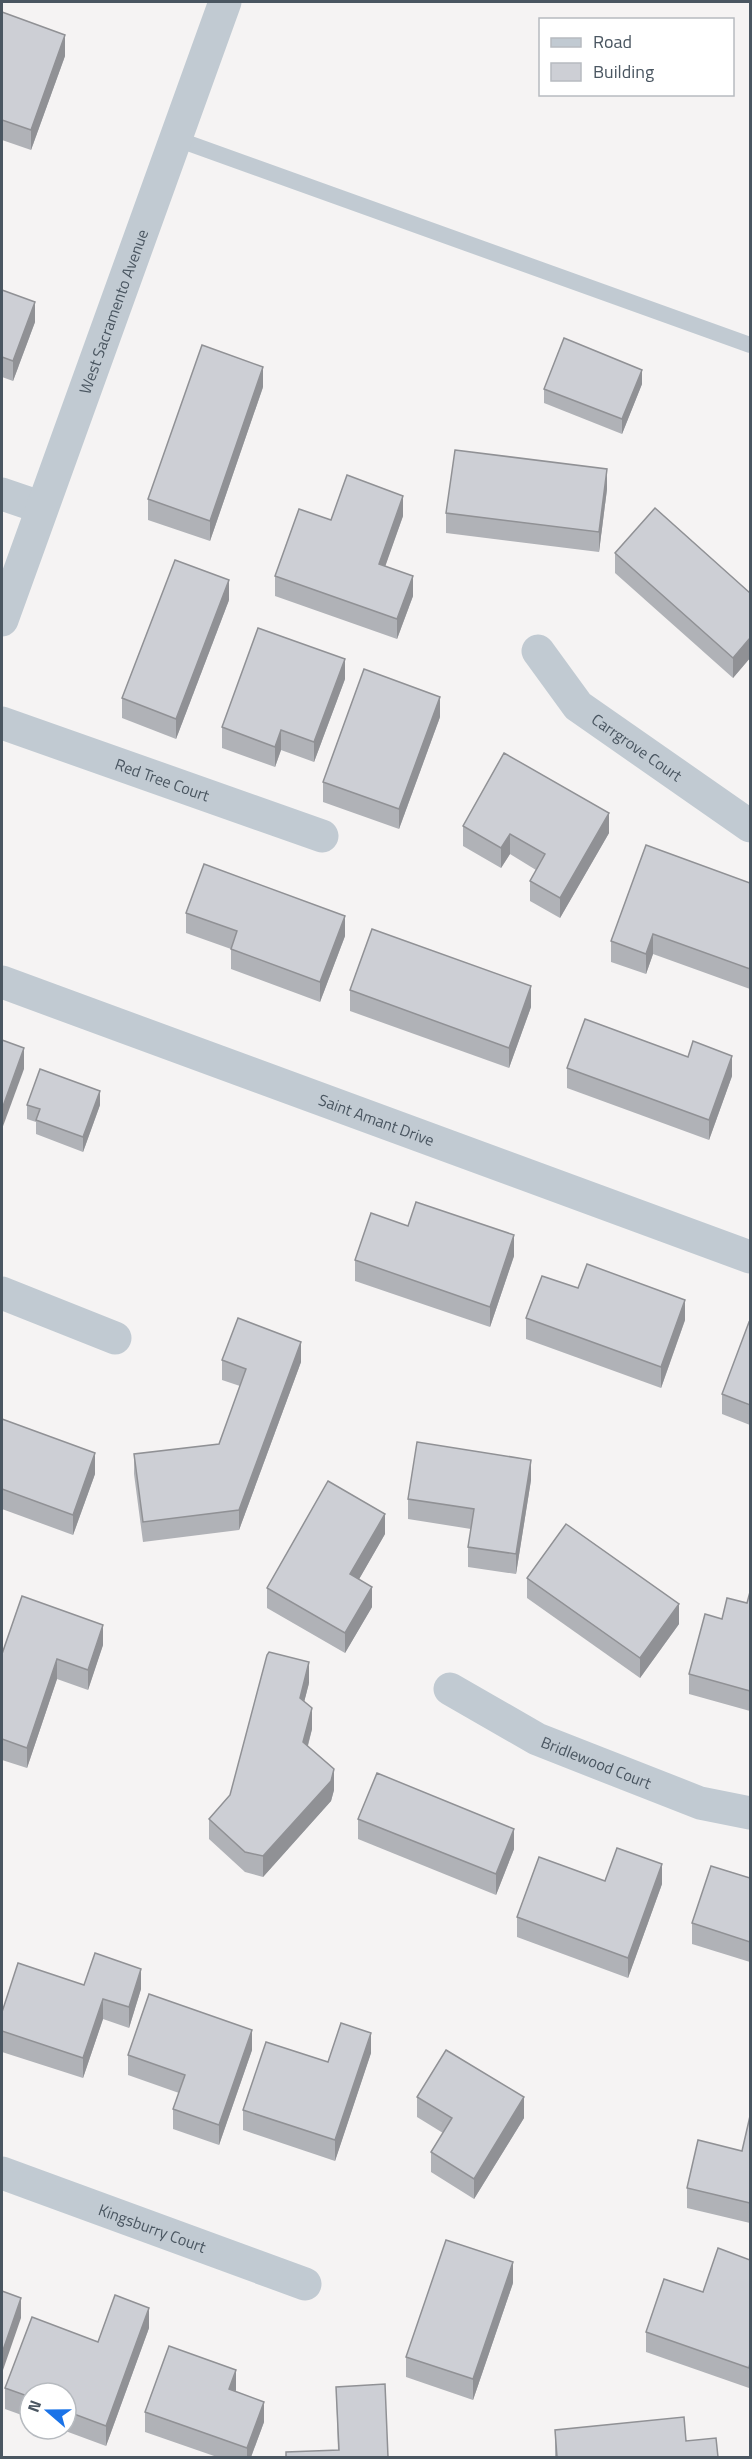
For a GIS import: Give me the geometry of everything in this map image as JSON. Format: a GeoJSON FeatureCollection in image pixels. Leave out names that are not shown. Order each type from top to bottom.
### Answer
{"type":"FeatureCollection","features":[{"type":"Feature","properties":{"kind":"street","name":"West Sacramento Avenue"},"geometry":{"type":"LineString","coordinates":[[2,620],[40,507],[174,138],[218,3]]}},
{"type":"Feature","properties":{"kind":"street"},"geometry":{"type":"LineString","coordinates":[[2,494],[40,507]]}},
{"type":"Feature","properties":{"kind":"street","name":"Carrgrove Court"},"geometry":{"type":"LineString","coordinates":[[538,651],[578,706],[750,826]]}},
{"type":"Feature","properties":{"kind":"street","name":"Red Tree Court"},"geometry":{"type":"LineString","coordinates":[[2,723],[322,836]]}},
{"type":"Feature","properties":{"kind":"street","name":"Saint Amant Drive"},"geometry":{"type":"LineString","coordinates":[[2,982],[750,1257]]}},
{"type":"Feature","properties":{"kind":"street"},"geometry":{"type":"LineString","coordinates":[[2,1293],[115,1338]]}},
{"type":"Feature","properties":{"kind":"street","name":"Bridlewood Court"},"geometry":{"type":"LineString","coordinates":[[450,1689],[537,1739],[700,1803],[750,1813]]}},
{"type":"Feature","properties":{"kind":"street","name":"Kingsburry Court"},"geometry":{"type":"LineString","coordinates":[[2,2173],[305,2284]]}},
{"type":"Feature","properties":{"kind":"lane"},"geometry":{"type":"LineString","coordinates":[[174,138],[750,345]]}},
{"type":"Feature","properties":{"kind":"building"},"geometry":{"type":"Polygon","coordinates":[[[2,12],[65,35],[31,130],[2,120],[2,12]]]}},
{"type":"Feature","properties":{"kind":"building"},"geometry":{"type":"Polygon","coordinates":[[[2,290],[35,302],[13,361],[2,357],[2,290]]]}},
{"type":"Feature","properties":{"kind":"building"},"geometry":{"type":"Polygon","coordinates":[[[564,338],[642,370],[622,419],[544,389],[564,338]]]}},
{"type":"Feature","properties":{"kind":"building"},"geometry":{"type":"Polygon","coordinates":[[[202,345],[263,367],[210,521],[148,499],[202,345]]]}},
{"type":"Feature","properties":{"kind":"building"},"geometry":{"type":"Polygon","coordinates":[[[455,450],[607,469],[599,532],[446,513],[455,450]]]}},
{"type":"Feature","properties":{"kind":"building"},"geometry":{"type":"Polygon","coordinates":[[[347,475],[403,496],[379,564],[413,576],[397,619],[275,576],[299,509],[331,520],[347,475]]]}},
{"type":"Feature","properties":{"kind":"building"},"geometry":{"type":"Polygon","coordinates":[[[655,508],[750,593],[750,638],[733,658],[615,553],[655,508]]]}},
{"type":"Feature","properties":{"kind":"building"},"geometry":{"type":"Polygon","coordinates":[[[175,560],[229,580],[176,719],[122,698],[175,560]]]}},
{"type":"Feature","properties":{"kind":"building"},"geometry":{"type":"Polygon","coordinates":[[[258,628],[345,659],[314,742],[281,730],[275,747],[222,727],[258,628]]]}},
{"type":"Feature","properties":{"kind":"building"},"geometry":{"type":"Polygon","coordinates":[[[364,669],[440,697],[399,809],[323,782],[364,669]]]}},
{"type":"Feature","properties":{"kind":"building"},"geometry":{"type":"Polygon","coordinates":[[[504,753],[609,813],[560,898],[530,881],[545,854],[510,834],[501,848],[463,826],[504,753]]]}},
{"type":"Feature","properties":{"kind":"building"},"geometry":{"type":"Polygon","coordinates":[[[646,845],[750,883],[750,969],[653,934],[646,954],[611,941],[646,845]]]}},
{"type":"Feature","properties":{"kind":"building"},"geometry":{"type":"Polygon","coordinates":[[[204,864],[345,916],[320,982],[231,949],[237,931],[186,913],[204,864]]]}},
{"type":"Feature","properties":{"kind":"building"},"geometry":{"type":"Polygon","coordinates":[[[372,929],[531,986],[509,1048],[350,990],[372,929]]]}},
{"type":"Feature","properties":{"kind":"building"},"geometry":{"type":"Polygon","coordinates":[[[585,1019],[688,1057],[693,1041],[732,1056],[709,1120],[567,1068],[585,1019]]]}},
{"type":"Feature","properties":{"kind":"building"},"geometry":{"type":"Polygon","coordinates":[[[2,1040],[24,1048],[2,1109],[2,1040]]]}},
{"type":"Feature","properties":{"kind":"building"},"geometry":{"type":"Polygon","coordinates":[[[40,1069],[100,1091],[83,1137],[36,1120],[40,1109],[27,1105],[40,1069]]]}},
{"type":"Feature","properties":{"kind":"building"},"geometry":{"type":"Polygon","coordinates":[[[416,1202],[514,1235],[490,1307],[355,1260],[371,1213],[408,1226],[416,1202]]]}},
{"type":"Feature","properties":{"kind":"building"},"geometry":{"type":"Polygon","coordinates":[[[587,1264],[685,1300],[661,1367],[526,1318],[542,1276],[578,1288],[587,1264]]]}},
{"type":"Feature","properties":{"kind":"building"},"geometry":{"type":"Polygon","coordinates":[[[238,1318],[301,1342],[239,1510],[143,1522],[134,1454],[219,1444],[246,1369],[222,1360],[238,1318]]]}},
{"type":"Feature","properties":{"kind":"building"},"geometry":{"type":"Polygon","coordinates":[[[750,1323],[750,1405],[722,1394],[750,1323]]]}},
{"type":"Feature","properties":{"kind":"building"},"geometry":{"type":"Polygon","coordinates":[[[2,1419],[95,1453],[73,1515],[2,1489],[2,1419]]]}},
{"type":"Feature","properties":{"kind":"building"},"geometry":{"type":"Polygon","coordinates":[[[417,1442],[531,1460],[516,1554],[468,1547],[474,1509],[408,1499],[417,1442]]]}},
{"type":"Feature","properties":{"kind":"building"},"geometry":{"type":"Polygon","coordinates":[[[328,1481],[385,1514],[350,1574],[372,1587],[345,1633],[267,1588],[328,1481]]]}},
{"type":"Feature","properties":{"kind":"building"},"geometry":{"type":"Polygon","coordinates":[[[566,1524],[679,1604],[640,1658],[527,1578],[566,1524]]]}},
{"type":"Feature","properties":{"kind":"building"},"geometry":{"type":"Polygon","coordinates":[[[750,1592],[750,1691],[689,1674],[705,1614],[722,1619],[727,1598],[747,1603],[750,1592]]]}},
{"type":"Feature","properties":{"kind":"building"},"geometry":{"type":"Polygon","coordinates":[[[22,1596],[103,1625],[88,1670],[57,1659],[27,1748],[2,1739],[2,1654],[22,1596]]]}},
{"type":"Feature","properties":{"kind":"building"},"geometry":{"type":"Polygon","coordinates":[[[269,1652],[309,1662],[300,1698],[312,1708],[303,1742],[334,1769],[331,1781],[263,1856],[245,1852],[209,1819],[230,1795],[269,1652]]]}},
{"type":"Feature","properties":{"kind":"building"},"geometry":{"type":"Polygon","coordinates":[[[377,1773],[514,1829],[496,1874],[358,1819],[377,1773]]]}},
{"type":"Feature","properties":{"kind":"building"},"geometry":{"type":"Polygon","coordinates":[[[617,1848],[662,1864],[628,1958],[517,1917],[539,1857],[605,1881],[617,1848]]]}},
{"type":"Feature","properties":{"kind":"building"},"geometry":{"type":"Polygon","coordinates":[[[711,1866],[750,1878],[750,1942],[692,1923],[711,1866]]]}},
{"type":"Feature","properties":{"kind":"building"},"geometry":{"type":"Polygon","coordinates":[[[95,1953],[141,1969],[129,2007],[103,1999],[83,2058],[2,2031],[2,2012],[18,1963],[84,1985],[95,1953]]]}},
{"type":"Feature","properties":{"kind":"building"},"geometry":{"type":"Polygon","coordinates":[[[149,1994],[252,2030],[219,2125],[173,2109],[185,2075],[128,2055],[149,1994]]]}},
{"type":"Feature","properties":{"kind":"building"},"geometry":{"type":"Polygon","coordinates":[[[341,2023],[371,2033],[335,2140],[243,2110],[266,2042],[328,2062],[341,2023]]]}},
{"type":"Feature","properties":{"kind":"building"},"geometry":{"type":"Polygon","coordinates":[[[446,2050],[524,2097],[474,2179],[431,2152],[452,2118],[417,2097],[446,2050]]]}},
{"type":"Feature","properties":{"kind":"building"},"geometry":{"type":"Polygon","coordinates":[[[750,2116],[750,2203],[687,2188],[698,2140],[742,2151],[750,2116]]]}},
{"type":"Feature","properties":{"kind":"building"},"geometry":{"type":"Polygon","coordinates":[[[446,2240],[513,2262],[473,2379],[406,2357],[446,2240]]]}},
{"type":"Feature","properties":{"kind":"building"},"geometry":{"type":"Polygon","coordinates":[[[718,2248],[750,2260],[749,2368],[646,2332],[664,2279],[703,2292],[718,2248]]]}},
{"type":"Feature","properties":{"kind":"building"},"geometry":{"type":"Polygon","coordinates":[[[2,2291],[21,2298],[2,2353],[2,2291]]]}},
{"type":"Feature","properties":{"kind":"building"},"geometry":{"type":"Polygon","coordinates":[[[115,2295],[149,2308],[106,2426],[78,2416],[78,2381],[18,2381],[18,2393],[5,2388],[32,2317],[98,2342],[115,2295]]]}},
{"type":"Feature","properties":{"kind":"building"},"geometry":{"type":"Polygon","coordinates":[[[169,2346],[236,2370],[229,2389],[264,2402],[247,2448],[145,2412],[169,2346]]]}},
{"type":"Feature","properties":{"kind":"building"},"geometry":{"type":"Polygon","coordinates":[[[385,2384],[388,2457],[286,2457],[286,2452],[339,2450],[336,2387],[385,2384]]]}},
{"type":"Feature","properties":{"kind":"building"},"geometry":{"type":"Polygon","coordinates":[[[684,2417],[686,2441],[716,2438],[718,2457],[557,2457],[555,2430],[684,2417]]]}}]}
